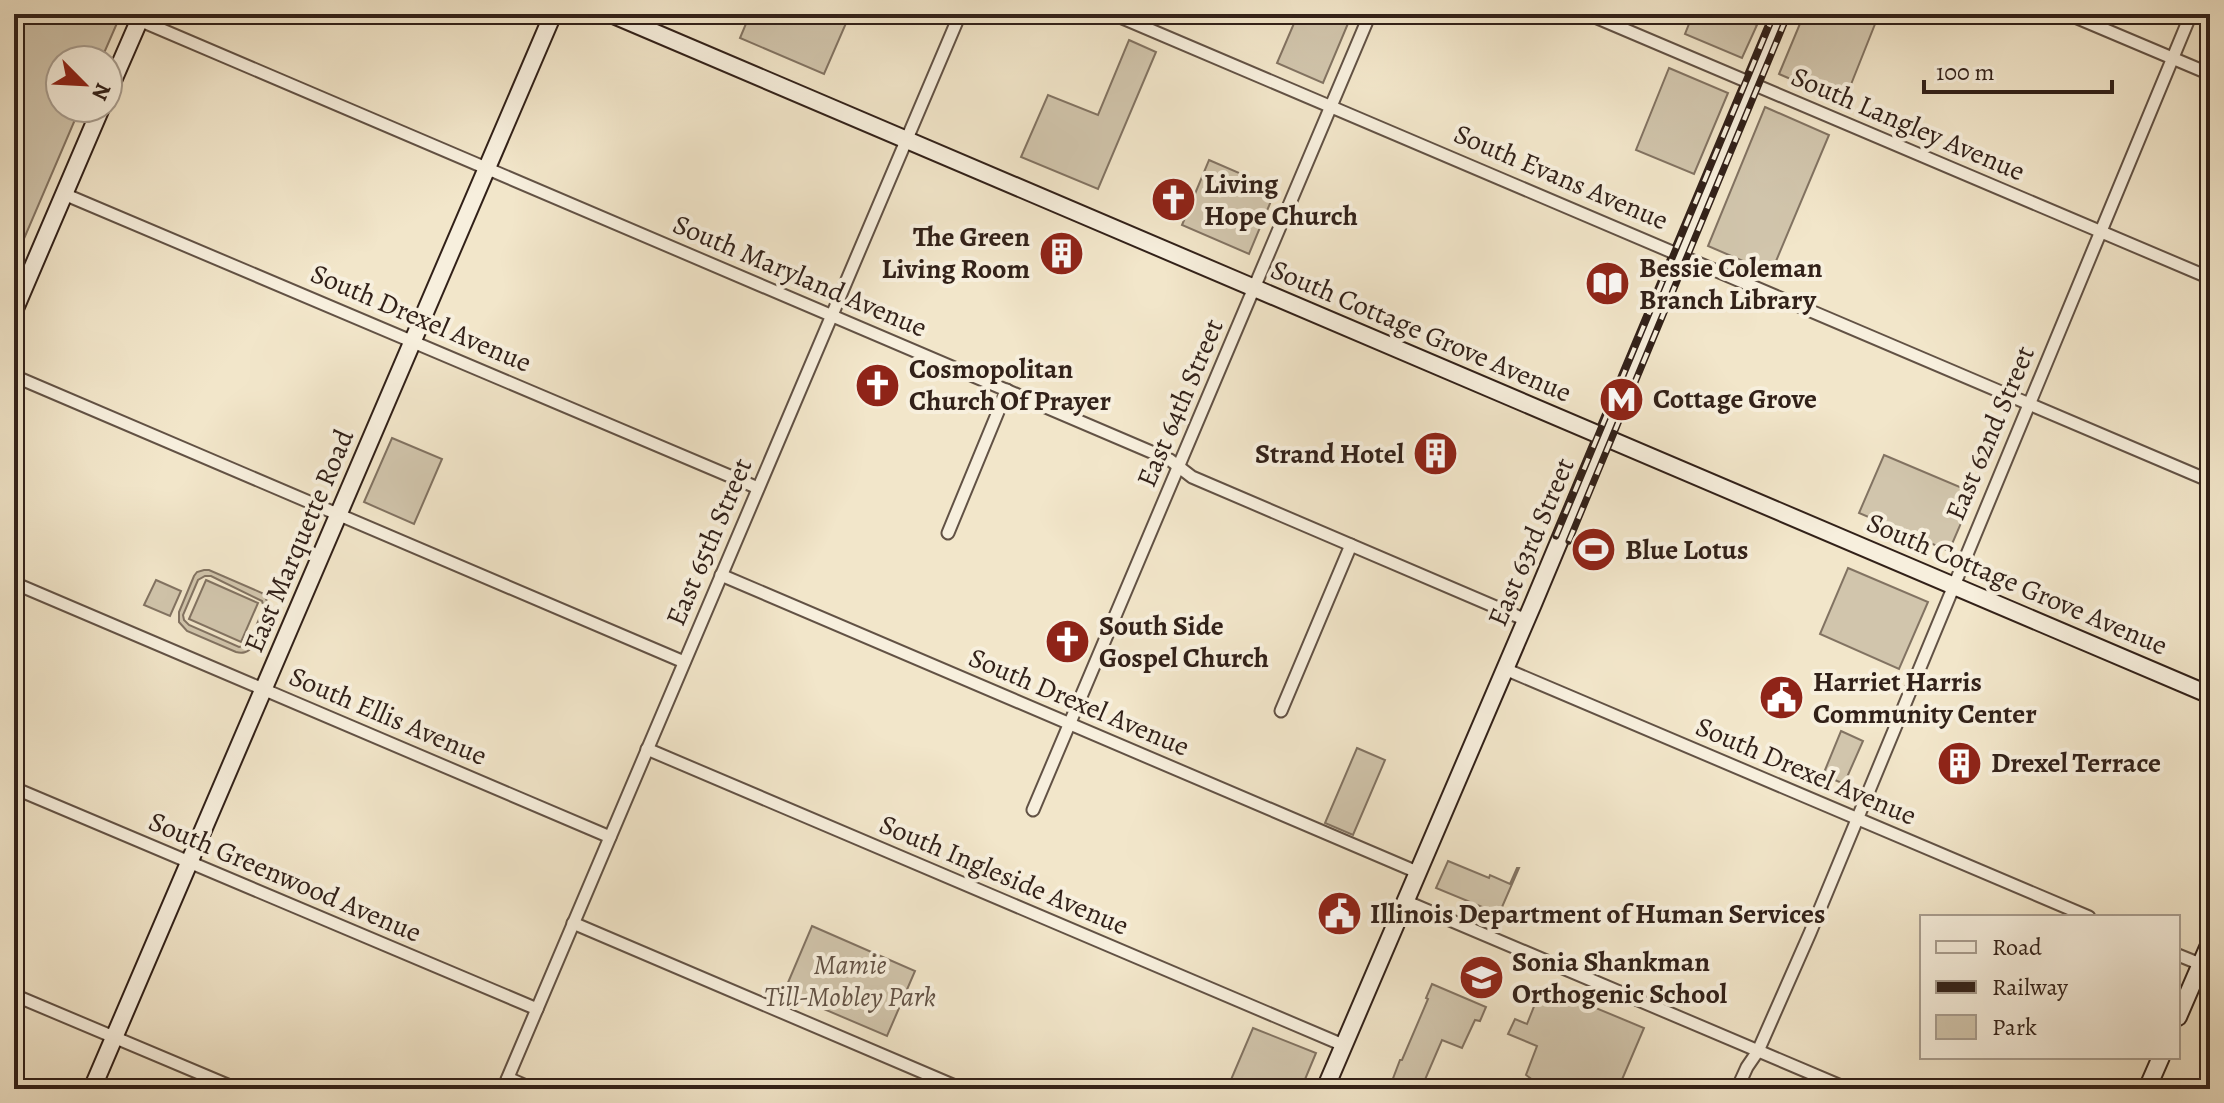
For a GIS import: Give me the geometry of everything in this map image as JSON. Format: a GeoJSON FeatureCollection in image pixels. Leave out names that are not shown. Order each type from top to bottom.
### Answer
{"type":"FeatureCollection","features":[{"type":"Feature","properties":{"kind":"main road","name":"East Marquette Road"},"geometry":{"type":"LineString","coordinates":[[92,1089],[553,14]]}},
{"type":"Feature","properties":{"kind":"main road","name":"South Cottage Grove Avenue"},"geometry":{"type":"LineString","coordinates":[[611,14],[2210,695]]}},
{"type":"Feature","properties":{"kind":"main road","name":"East 63rd Street"},"geometry":{"type":"LineString","coordinates":[[1325,1089],[1780,14]]}},
{"type":"Feature","properties":{"kind":"main road"},"geometry":{"type":"LineString","coordinates":[[124,54],[140,17]]}},
{"type":"Feature","properties":{"kind":"main road"},"geometry":{"type":"LineString","coordinates":[[14,311],[94,124]]}},
{"type":"Feature","properties":{"kind":"main road"},"geometry":{"type":"LineString","coordinates":[[2180,1013],[2205,966],[2210,943]]}},
{"type":"Feature","properties":{"kind":"main road"},"geometry":{"type":"LineString","coordinates":[[2147,1089],[2160,1059]]}},
{"type":"Feature","properties":{"kind":"street","name":"East 65th Street"},"geometry":{"type":"LineString","coordinates":[[505,1084],[960,14]]}},
{"type":"Feature","properties":{"kind":"street","name":"South Evans Avenue"},"geometry":{"type":"LineString","coordinates":[[1113,14],[2210,481]]}},
{"type":"Feature","properties":{"kind":"street","name":"East 64th Street"},"geometry":{"type":"LineString","coordinates":[[1033,810],[1370,14]]}},
{"type":"Feature","properties":{"kind":"street","name":"South Langley Avenue"},"geometry":{"type":"LineString","coordinates":[[1588,14],[2210,278]]}},
{"type":"Feature","properties":{"kind":"street"},"geometry":{"type":"LineString","coordinates":[[2068,14],[2210,74]]}},
{"type":"Feature","properties":{"kind":"street","name":"East 62nd Street"},"geometry":{"type":"LineString","coordinates":[[1737,1089],[1758,1051],[1810,933],[2191,14]]}},
{"type":"Feature","properties":{"kind":"street","name":"South Maryland Avenue"},"geometry":{"type":"LineString","coordinates":[[140,17],[1170,460],[1192,477],[1526,620]]}},
{"type":"Feature","properties":{"kind":"street","name":"South Drexel Avenue"},"geometry":{"type":"LineString","coordinates":[[64,194],[758,488]]}},
{"type":"Feature","properties":{"kind":"street"},"geometry":{"type":"LineString","coordinates":[[14,376],[684,662]]}},
{"type":"Feature","properties":{"kind":"street"},"geometry":{"type":"LineString","coordinates":[[948,533],[1007,390]]}},
{"type":"Feature","properties":{"kind":"street"},"geometry":{"type":"LineString","coordinates":[[1281,711],[1351,545]]}},
{"type":"Feature","properties":{"kind":"street","name":"South Drexel Avenue"},"geometry":{"type":"LineString","coordinates":[[721,575],[1417,872]]}},
{"type":"Feature","properties":{"kind":"street","name":"South Ellis Avenue"},"geometry":{"type":"LineString","coordinates":[[14,583],[610,837]]}},
{"type":"Feature","properties":{"kind":"street","name":"South Drexel Avenue"},"geometry":{"type":"LineString","coordinates":[[1505,669],[2084,915]]}},
{"type":"Feature","properties":{"kind":"street","name":"South Ingleside Avenue"},"geometry":{"type":"LineString","coordinates":[[647,749],[1343,1045]]}},
{"type":"Feature","properties":{"kind":"street","name":"South Greenwood Avenue"},"geometry":{"type":"LineString","coordinates":[[14,788],[537,1009]]}},
{"type":"Feature","properties":{"kind":"street"},"geometry":{"type":"LineString","coordinates":[[1405,901],[1848,1089]]}},
{"type":"Feature","properties":{"kind":"street"},"geometry":{"type":"LineString","coordinates":[[573,923],[962,1089]]}},
{"type":"Feature","properties":{"kind":"street"},"geometry":{"type":"LineString","coordinates":[[2180,956],[2205,966]]}},
{"type":"Feature","properties":{"kind":"street"},"geometry":{"type":"LineString","coordinates":[[14,995],[237,1089]]}},
{"type":"Feature","properties":{"kind":"street"},"geometry":{"type":"LineString","coordinates":[[505,1084],[533,1089]]}},
{"type":"Feature","properties":{"kind":"green space"},"geometry":{"type":"Polygon","coordinates":[[[14,14],[121,14],[108,44],[44,44],[44,124],[73,124],[14,262],[14,14]]]}},
{"type":"Feature","properties":{"kind":"green space"},"geometry":{"type":"Polygon","coordinates":[[[750,14],[850,14],[824,74],[740,38],[750,14]]]}},
{"type":"Feature","properties":{"kind":"green space"},"geometry":{"type":"Polygon","coordinates":[[[1298,14],[1352,14],[1323,83],[1277,63],[1298,14]]]}},
{"type":"Feature","properties":{"kind":"green space"},"geometry":{"type":"Polygon","coordinates":[[[1693,14],[1732,14],[1757,25],[1742,58],[1685,34],[1693,14]]]}},
{"type":"Feature","properties":{"kind":"green space"},"geometry":{"type":"Polygon","coordinates":[[[1804,14],[1879,14],[1844,102],[1779,74],[1804,14]]]}},
{"type":"Feature","properties":{"kind":"green space"},"geometry":{"type":"Polygon","coordinates":[[[1129,40],[1156,52],[1098,189],[1021,157],[1048,95],[1098,115],[1129,40]]]}},
{"type":"Feature","properties":{"kind":"green space"},"geometry":{"type":"Polygon","coordinates":[[[1669,68],[1728,93],[1694,174],[1636,150],[1669,68]]]}},
{"type":"Feature","properties":{"kind":"green space"},"geometry":{"type":"Polygon","coordinates":[[[1765,107],[1829,135],[1771,273],[1708,246],[1765,107]]]}},
{"type":"Feature","properties":{"kind":"green space"},"geometry":{"type":"Polygon","coordinates":[[[1209,160],[1276,189],[1249,254],[1182,225],[1209,160]]]}},
{"type":"Feature","properties":{"kind":"green space"},"geometry":{"type":"Polygon","coordinates":[[[392,438],[442,459],[414,524],[364,502],[392,438]]]}},
{"type":"Feature","properties":{"kind":"green space"},"geometry":{"type":"Polygon","coordinates":[[[1884,455],[1974,493],[1949,551],[1859,513],[1884,455]]]}},
{"type":"Feature","properties":{"kind":"green space"},"geometry":{"type":"Polygon","coordinates":[[[1848,568],[1928,602],[1899,669],[1820,634],[1848,568]]]}},
{"type":"Feature","properties":{"kind":"green space"},"geometry":{"type":"Polygon","coordinates":[[[209,570],[262,593],[268,606],[267,613],[252,648],[243,653],[236,652],[187,631],[179,622],[179,612],[197,572],[209,570]],[[211,576],[198,580],[183,615],[184,620],[189,625],[243,646],[249,642],[264,608],[262,601],[211,576]]]}},
{"type":"Feature","properties":{"kind":"green space"},"geometry":{"type":"Polygon","coordinates":[[[156,580],[181,591],[170,616],[144,605],[156,580]]]}},
{"type":"Feature","properties":{"kind":"green space"},"geometry":{"type":"Polygon","coordinates":[[[206,580],[258,603],[241,642],[189,619],[206,580]]]}},
{"type":"Feature","properties":{"kind":"green space"},"geometry":{"type":"Polygon","coordinates":[[[1841,731],[1863,741],[1844,784],[1823,775],[1841,731]]]}},
{"type":"Feature","properties":{"kind":"green space"},"geometry":{"type":"Polygon","coordinates":[[[1357,748],[1385,760],[1353,835],[1325,823],[1357,748]]]}},
{"type":"Feature","properties":{"kind":"green space"},"geometry":{"type":"Polygon","coordinates":[[[1448,861],[1510,884],[1519,868],[1499,914],[1436,888],[1448,861]]]}},
{"type":"Feature","properties":{"kind":"green space","name":"Mamie Till-Mobley Park"},"geometry":{"type":"Polygon","coordinates":[[[812,926],[915,971],[887,1036],[784,992],[812,926]]]}},
{"type":"Feature","properties":{"kind":"green space"},"geometry":{"type":"Polygon","coordinates":[[[1432,984],[1486,1007],[1480,1021],[1475,1020],[1462,1048],[1442,1040],[1421,1089],[1389,1089],[1428,999],[1432,984]]]}},
{"type":"Feature","properties":{"kind":"green space"},"geometry":{"type":"Polygon","coordinates":[[[1539,994],[1554,1001],[1567,996],[1644,1028],[1618,1089],[1545,1089],[1526,1075],[1537,1046],[1508,1034],[1515,1019],[1527,1024],[1539,994]]]}},
{"type":"Feature","properties":{"kind":"green space"},"geometry":{"type":"Polygon","coordinates":[[[1253,1028],[1316,1053],[1301,1089],[1227,1089],[1253,1028]]]}},
{"type":"Feature","properties":{"kind":"railway"},"geometry":{"type":"LineString","coordinates":[[1556,536],[1774,14]]}},
{"type":"Feature","properties":{"kind":"railway"},"geometry":{"type":"LineString","coordinates":[[1569,541],[1788,14]]}},
{"type":"Feature","properties":{"kind":"place","name":"Living Hope Church"},"geometry":{"type":"Point","coordinates":[1173,200]}},
{"type":"Feature","properties":{"kind":"place","name":"The Green Living Room"},"geometry":{"type":"Point","coordinates":[1061,253]}},
{"type":"Feature","properties":{"kind":"place","name":"Bessie Coleman Branch Library"},"geometry":{"type":"Point","coordinates":[1608,284]}},
{"type":"Feature","properties":{"kind":"place","name":"Cosmopolitan Church Of Prayer"},"geometry":{"type":"Point","coordinates":[878,385]}},
{"type":"Feature","properties":{"kind":"place","name":"Cottage Grove"},"geometry":{"type":"Point","coordinates":[1622,399]}},
{"type":"Feature","properties":{"kind":"place","name":"Strand Hotel"},"geometry":{"type":"Point","coordinates":[1435,454]}},
{"type":"Feature","properties":{"kind":"place","name":"Blue Lotus"},"geometry":{"type":"Point","coordinates":[1594,550]}},
{"type":"Feature","properties":{"kind":"place","name":"South Side Gospel Church"},"geometry":{"type":"Point","coordinates":[1068,642]}},
{"type":"Feature","properties":{"kind":"place","name":"Harriet Harris Community Center"},"geometry":{"type":"Point","coordinates":[1782,698]}},
{"type":"Feature","properties":{"kind":"place","name":"Drexel Terrace"},"geometry":{"type":"Point","coordinates":[1960,763]}},
{"type":"Feature","properties":{"kind":"place","name":"Illinois Department of Human Services"},"geometry":{"type":"Point","coordinates":[1339,914]}},
{"type":"Feature","properties":{"kind":"place","name":"Sonia Shankman Orthogenic School"},"geometry":{"type":"Point","coordinates":[1481,978]}}]}
